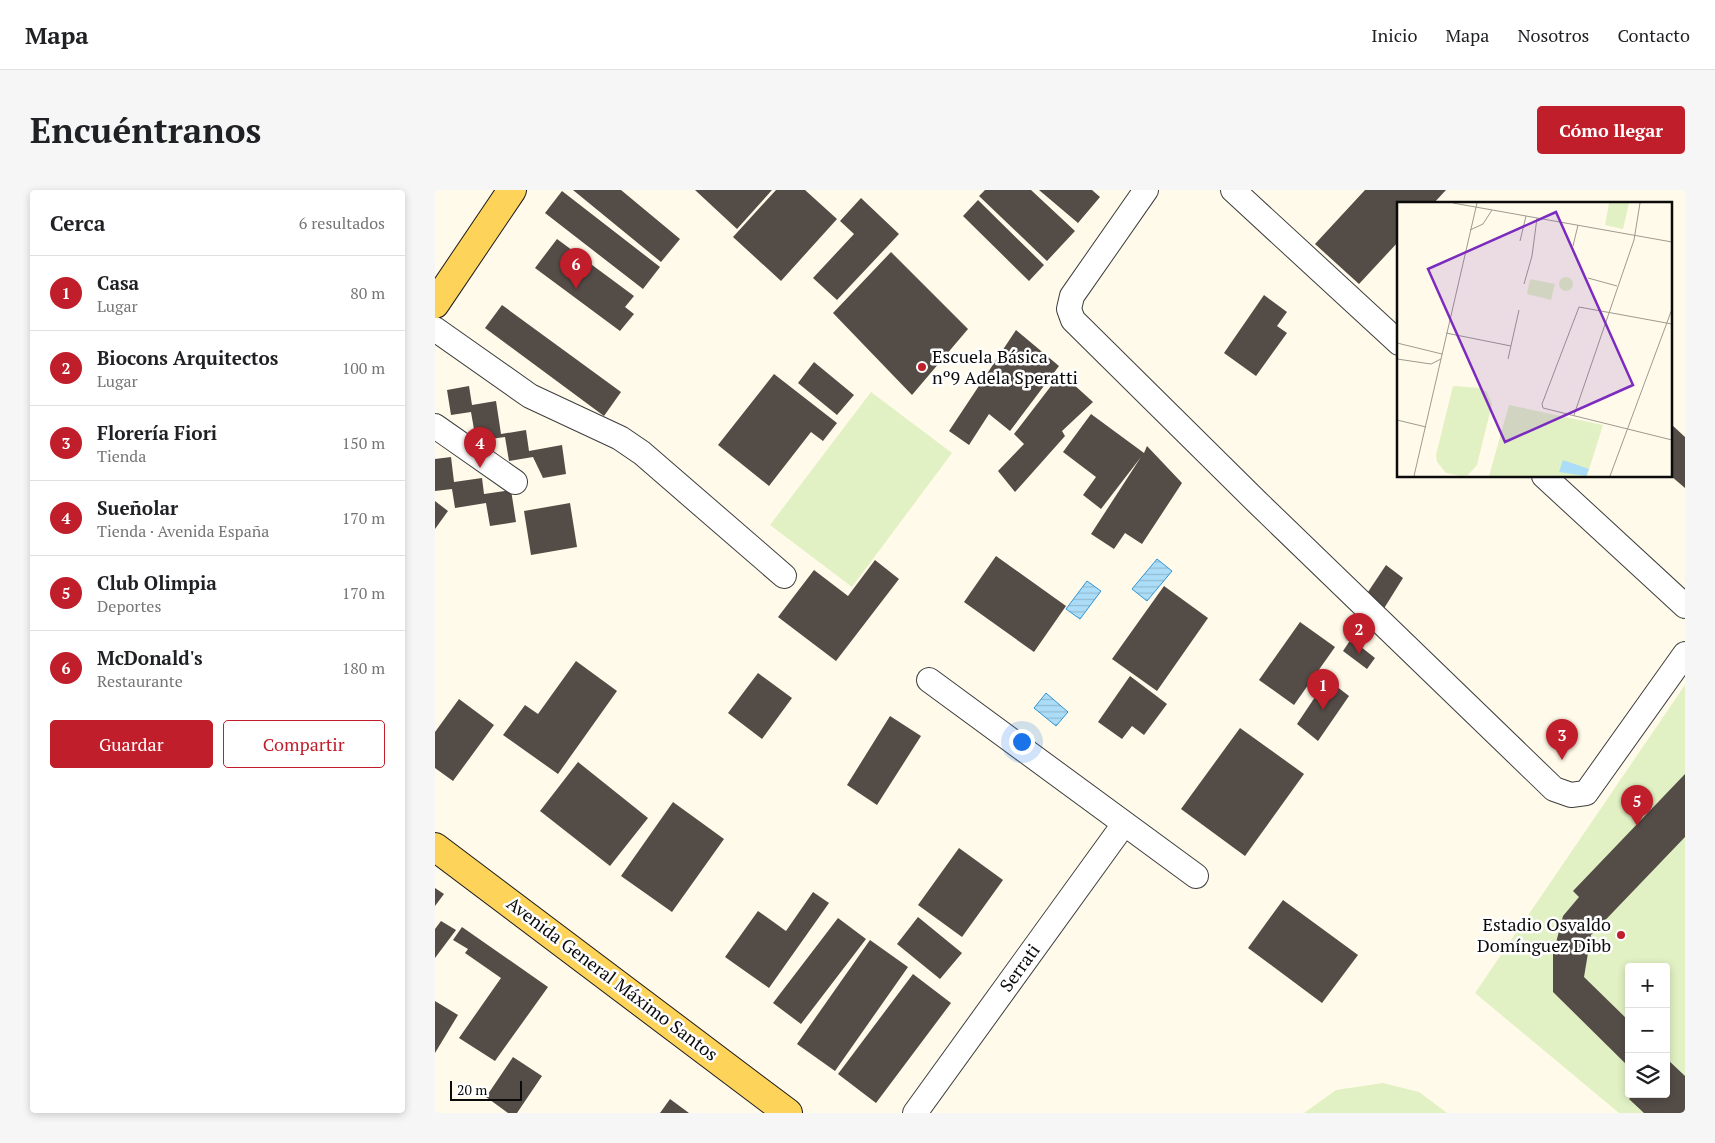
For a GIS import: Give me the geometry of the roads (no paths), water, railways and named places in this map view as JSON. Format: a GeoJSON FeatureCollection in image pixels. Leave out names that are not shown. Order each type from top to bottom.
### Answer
{"type":"FeatureCollection","features":[{"type":"Feature","properties":{"kind":"main road"},"geometry":{"type":"LineString","coordinates":[[435,304],[512,190]]}},
{"type":"Feature","properties":{"kind":"main road","name":"Avenida General Máximo Santos"},"geometry":{"type":"LineString","coordinates":[[435,847],[788,1113]]}},
{"type":"Feature","properties":{"kind":"street"},"geometry":{"type":"LineString","coordinates":[[1146,190],[1072,296],[1069,309],[1073,320],[1271,516],[1554,789],[1571,795],[1585,793],[1685,654]]}},
{"type":"Feature","properties":{"kind":"street"},"geometry":{"type":"LineString","coordinates":[[1233,190],[1397,341]]}},
{"type":"Feature","properties":{"kind":"street"},"geometry":{"type":"LineString","coordinates":[[435,329],[529,396],[619,438],[642,453],[784,576]]}},
{"type":"Feature","properties":{"kind":"street"},"geometry":{"type":"LineString","coordinates":[[435,426],[515,482]]}},
{"type":"Feature","properties":{"kind":"street"},"geometry":{"type":"LineString","coordinates":[[1546,478],[1685,606]]}},
{"type":"Feature","properties":{"kind":"street"},"geometry":{"type":"LineString","coordinates":[[929,680],[1196,876]]}},
{"type":"Feature","properties":{"kind":"street","name":"Serrati"},"geometry":{"type":"LineString","coordinates":[[915,1113],[1124,824]]}},
{"type":"Feature","properties":{"kind":"water"},"geometry":{"type":"Polygon","coordinates":[[[1157,559],[1172,571],[1147,601],[1132,589],[1157,559]]]}},
{"type":"Feature","properties":{"kind":"water"},"geometry":{"type":"Polygon","coordinates":[[[1087,581],[1101,591],[1080,619],[1066,609],[1087,581]]]}},
{"type":"Feature","properties":{"kind":"water"},"geometry":{"type":"Polygon","coordinates":[[[1046,693],[1068,712],[1056,726],[1034,708],[1046,693]]]}},
{"type":"Feature","properties":{"kind":"place","name":"McDonald's"},"geometry":{"type":"Point","coordinates":[576,289]}},
{"type":"Feature","properties":{"kind":"place","name":"Escuela Básica nº9 Adela Speratti"},"geometry":{"type":"Point","coordinates":[922,367]}},
{"type":"Feature","properties":{"kind":"place","name":"Sueñolar"},"geometry":{"type":"Point","coordinates":[480,468]}},
{"type":"Feature","properties":{"kind":"place","name":"Biocons Arquitectos"},"geometry":{"type":"Point","coordinates":[1359,654]}},
{"type":"Feature","properties":{"kind":"place","name":"Casa"},"geometry":{"type":"Point","coordinates":[1323,710]}},
{"type":"Feature","properties":{"kind":"place","name":"Florería Fiori"},"geometry":{"type":"Point","coordinates":[1562,760]}},
{"type":"Feature","properties":{"kind":"place","name":"Club Olimpia"},"geometry":{"type":"Point","coordinates":[1637,826]}},
{"type":"Feature","properties":{"kind":"place","name":"Estadio Osvaldo Domínguez Dibb"},"geometry":{"type":"Point","coordinates":[1621,935]}}]}
